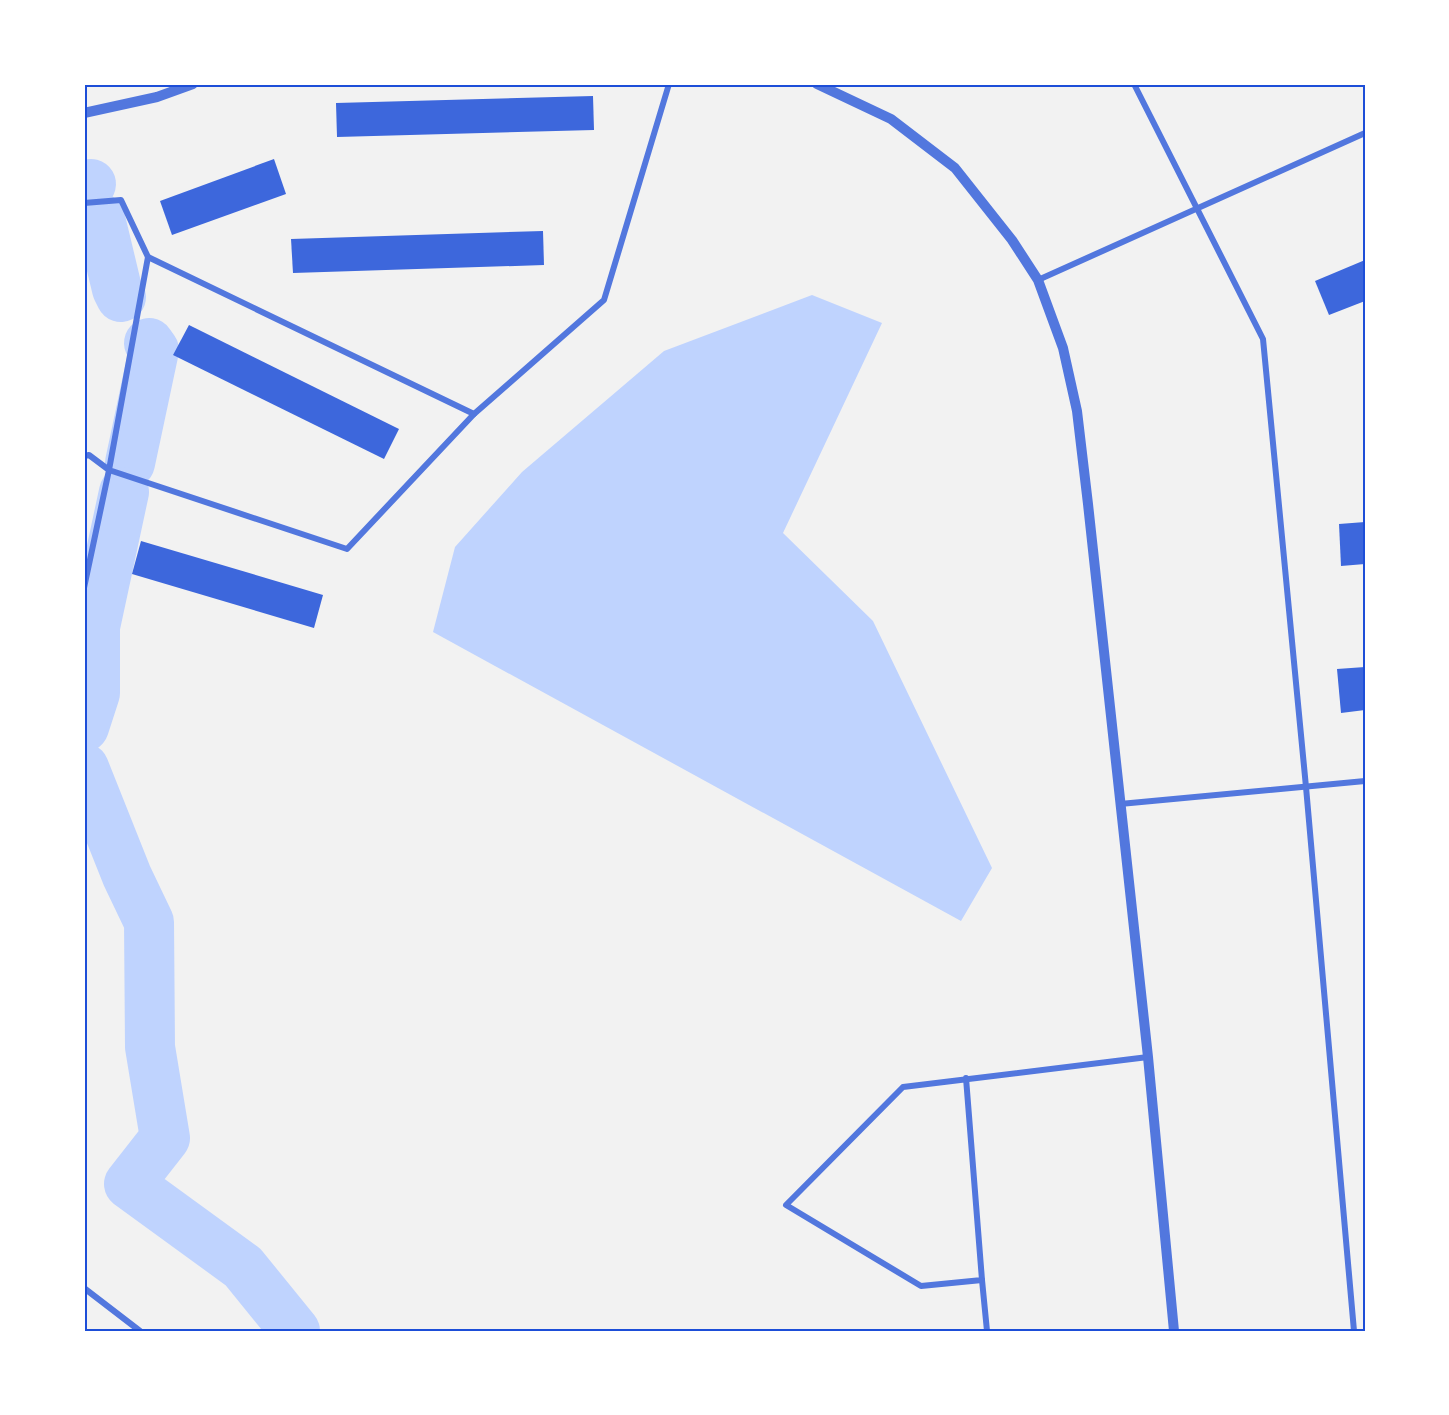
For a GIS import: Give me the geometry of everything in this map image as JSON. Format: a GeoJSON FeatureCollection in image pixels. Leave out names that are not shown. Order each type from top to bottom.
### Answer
{"type":"FeatureCollection","features":[{"type":"Feature","properties":{"kind":"street"},"geometry":{"type":"LineString","coordinates":[[84,113],[157,97],[193,84]]}},
{"type":"Feature","properties":{"kind":"street"},"geometry":{"type":"LineString","coordinates":[[84,456],[89,455],[109,470],[347,549],[474,414],[604,300],[669,84]]}},
{"type":"Feature","properties":{"kind":"street"},"geometry":{"type":"LineString","coordinates":[[817,84],[891,118],[955,168],[1012,240],[1038,280],[1063,348],[1077,411],[1148,1057],[1174,1331]]}},
{"type":"Feature","properties":{"kind":"street"},"geometry":{"type":"LineString","coordinates":[[1134,84],[1263,339],[1306,787],[1354,1331]]}},
{"type":"Feature","properties":{"kind":"street"},"geometry":{"type":"LineString","coordinates":[[1038,280],[1365,133]]}},
{"type":"Feature","properties":{"kind":"street"},"geometry":{"type":"LineString","coordinates":[[84,203],[121,200],[148,257],[109,470],[84,588]]}},
{"type":"Feature","properties":{"kind":"street"},"geometry":{"type":"LineString","coordinates":[[148,257],[474,414]]}},
{"type":"Feature","properties":{"kind":"street"},"geometry":{"type":"LineString","coordinates":[[1120,804],[1365,781]]}},
{"type":"Feature","properties":{"kind":"street"},"geometry":{"type":"LineString","coordinates":[[982,1280],[921,1286],[786,1205],[903,1087],[1148,1057]]}},
{"type":"Feature","properties":{"kind":"street"},"geometry":{"type":"LineString","coordinates":[[966,1078],[987,1331]]}},
{"type":"Feature","properties":{"kind":"street"},"geometry":{"type":"LineString","coordinates":[[84,1288],[140,1331]]}},
{"type":"Feature","properties":{"kind":"water"},"geometry":{"type":"Polygon","coordinates":[[[812,295],[882,323],[783,533],[873,621],[992,868],[961,921],[433,632],[455,547],[522,472],[664,351],[812,295]]]}},
{"type":"Feature","properties":{"kind":"building"},"geometry":{"type":"Polygon","coordinates":[[[593,96],[594,130],[337,137],[336,103],[593,96]]]}},
{"type":"Feature","properties":{"kind":"building"},"geometry":{"type":"Polygon","coordinates":[[[274,159],[286,194],[172,235],[160,201],[274,159]]]}},
{"type":"Feature","properties":{"kind":"building"},"geometry":{"type":"Polygon","coordinates":[[[543,231],[544,265],[293,273],[291,239],[543,231]]]}},
{"type":"Feature","properties":{"kind":"building"},"geometry":{"type":"Polygon","coordinates":[[[1365,260],[1365,301],[1329,315],[1315,281],[1365,260]]]}},
{"type":"Feature","properties":{"kind":"building"},"geometry":{"type":"Polygon","coordinates":[[[189,325],[399,429],[384,459],[173,355],[189,325]]]}},
{"type":"Feature","properties":{"kind":"building"},"geometry":{"type":"Polygon","coordinates":[[[1365,522],[1365,564],[1341,566],[1339,524],[1365,522]]]}},
{"type":"Feature","properties":{"kind":"building"},"geometry":{"type":"Polygon","coordinates":[[[141,541],[323,595],[314,628],[132,574],[141,541]]]}},
{"type":"Feature","properties":{"kind":"building"},"geometry":{"type":"Polygon","coordinates":[[[1365,667],[1365,710],[1341,713],[1337,669],[1365,667]]]}},
{"type":"Feature","properties":{"kind":"waterway"},"geometry":{"type":"LineString","coordinates":[[84,185],[91,184]]}},
{"type":"Feature","properties":{"kind":"waterway"},"geometry":{"type":"LineString","coordinates":[[100,218],[117,289],[121,297]]}},
{"type":"Feature","properties":{"kind":"waterway"},"geometry":{"type":"LineString","coordinates":[[130,463],[154,350],[149,343]]}},
{"type":"Feature","properties":{"kind":"waterway"},"geometry":{"type":"LineString","coordinates":[[84,727],[95,693],[95,627],[124,492]]}},
{"type":"Feature","properties":{"kind":"waterway"},"geometry":{"type":"LineString","coordinates":[[84,768],[127,876],[149,922],[150,1047],[165,1138],[129,1184],[243,1267],[295,1331]]}}]}
